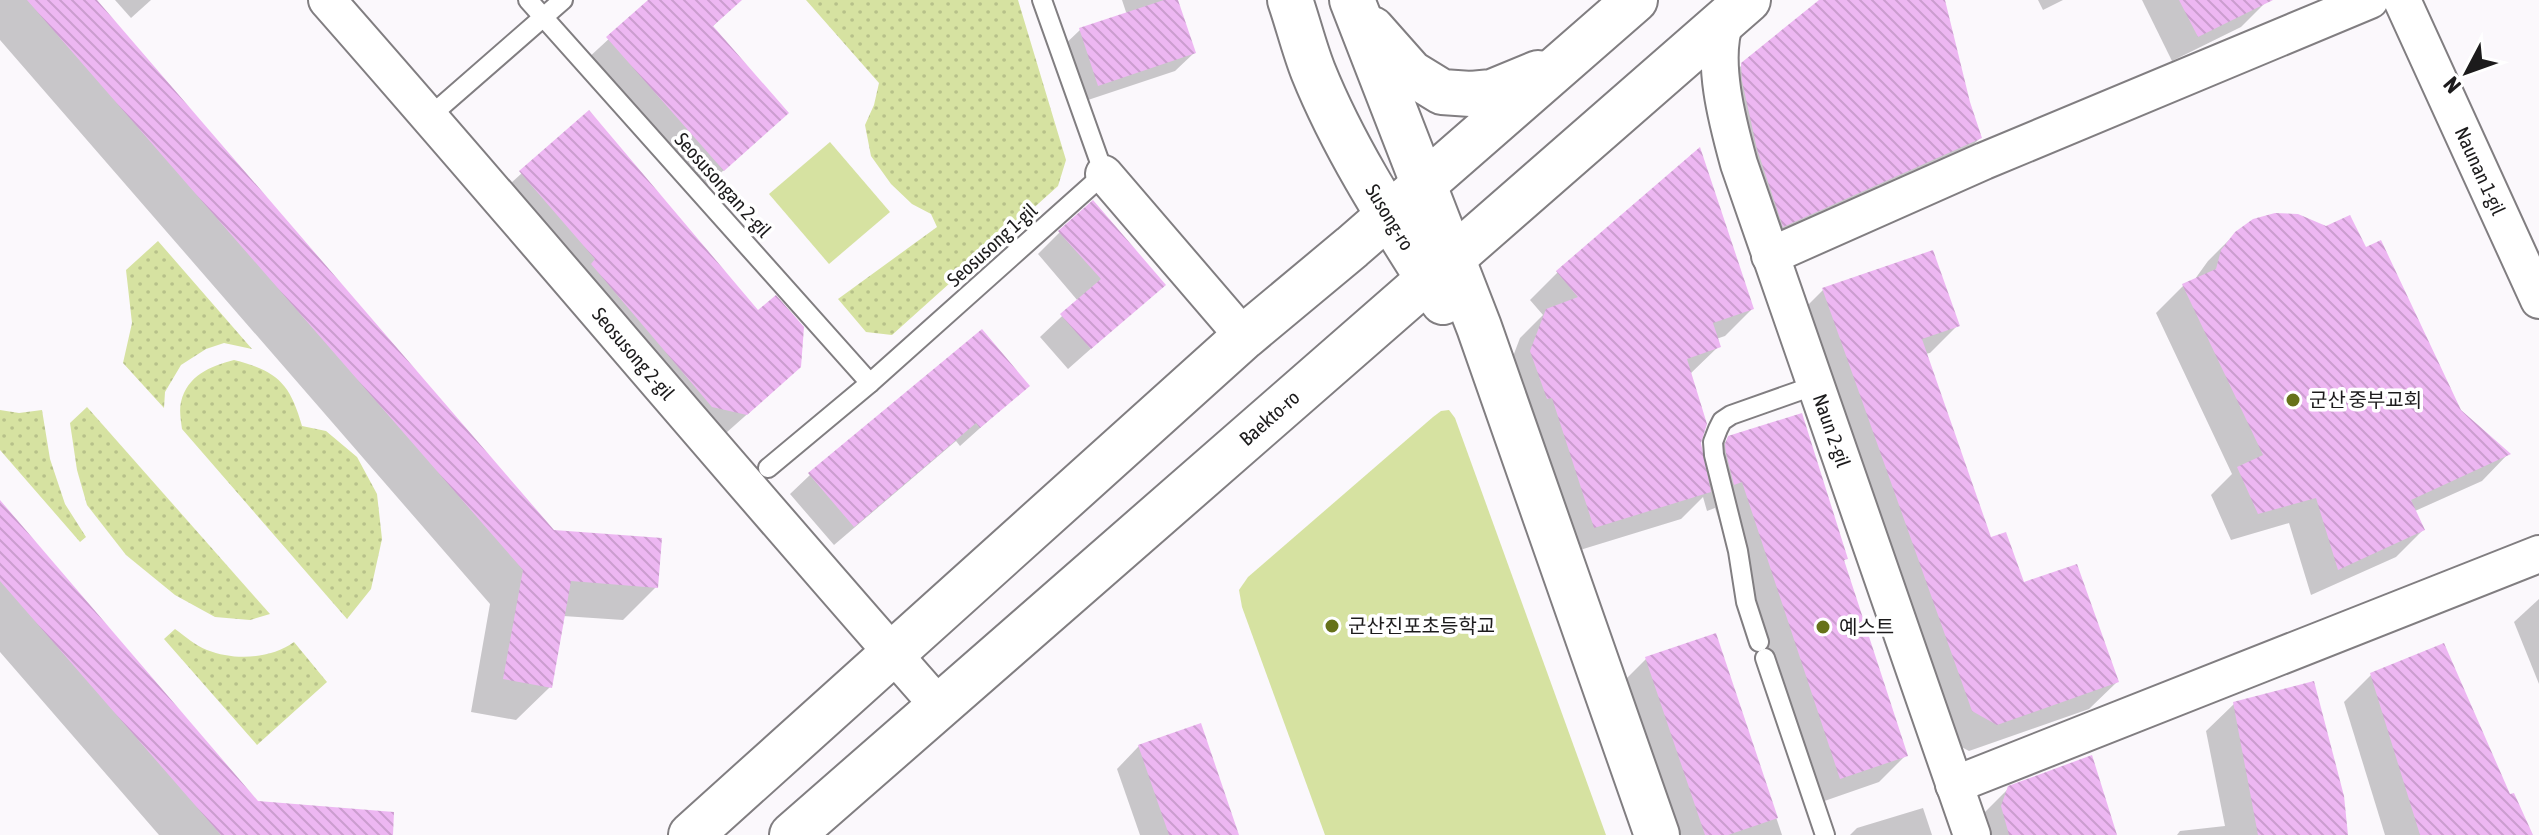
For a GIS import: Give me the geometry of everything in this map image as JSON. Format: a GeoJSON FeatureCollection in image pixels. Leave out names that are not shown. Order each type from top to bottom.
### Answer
{"type":"FeatureCollection","features":[{"type":"Feature","properties":{"kind":"street","name":"Seosusong 2-gil"},"geometry":{"type":"LineString","coordinates":[[327,0],[939,706]]}},
{"type":"Feature","properties":{"kind":"street","name":"Susong-ro"},"geometry":{"type":"LineString","coordinates":[[1290,0],[1313,70],[1342,133],[1389,214],[1441,269]]}},
{"type":"Feature","properties":{"kind":"street"},"geometry":{"type":"LineString","coordinates":[[1353,0],[1376,35],[1411,73],[1442,92],[1492,92],[1566,61]]}},
{"type":"Feature","properties":{"kind":"street","name":"Susong-ro"},"geometry":{"type":"LineString","coordinates":[[1353,0],[1423,183],[1441,269],[1512,422],[1657,835]]}},
{"type":"Feature","properties":{"kind":"street"},"geometry":{"type":"LineString","coordinates":[[691,835],[1244,337],[1635,0]]}},
{"type":"Feature","properties":{"kind":"street"},"geometry":{"type":"LineString","coordinates":[[1770,256],[1984,161],[2370,0]]}},
{"type":"Feature","properties":{"kind":"street","name":"Naunan 1-gil"},"geometry":{"type":"LineString","coordinates":[[2402,0],[2539,300]]}},
{"type":"Feature","properties":{"kind":"street","name":"Naun 2-gil"},"geometry":{"type":"LineString","coordinates":[[1737,10],[1723,28],[1720,50],[1726,106],[1739,164],[1972,835]]}},
{"type":"Feature","properties":{"kind":"street","name":"Baekto-ro"},"geometry":{"type":"LineString","coordinates":[[792,835],[1737,10]]}},
{"type":"Feature","properties":{"kind":"street"},"geometry":{"type":"LineString","coordinates":[[1104,174],[1244,337]]}},
{"type":"Feature","properties":{"kind":"street"},"geometry":{"type":"LineString","coordinates":[[1954,785],[2539,554]]}},
{"type":"Feature","properties":{"kind":"lane","name":"Seosusongan 2-gil"},"geometry":{"type":"LineString","coordinates":[[528,0],[870,383]]}},
{"type":"Feature","properties":{"kind":"lane"},"geometry":{"type":"LineString","coordinates":[[429,117],[563,0]]}},
{"type":"Feature","properties":{"kind":"lane"},"geometry":{"type":"LineString","coordinates":[[1042,0],[1104,174]]}},
{"type":"Feature","properties":{"kind":"lane","name":"Seosusong 1-gil"},"geometry":{"type":"LineString","coordinates":[[768,468],[870,383],[1104,174]]}},
{"type":"Feature","properties":{"kind":"lane"},"geometry":{"type":"LineString","coordinates":[[1816,385],[1731,415],[1722,421],[1713,442],[1738,551],[1746,602],[1825,835]]}},
{"type":"Feature","properties":{"kind":"green space"},"geometry":{"type":"Polygon","coordinates":[[[806,0],[1018,0],[1066,160],[1058,186],[892,335],[866,332],[838,299],[937,227],[931,214],[912,204],[891,184],[871,156],[865,125],[879,83],[806,0]]]}},
{"type":"Feature","properties":{"kind":"green space"},"geometry":{"type":"Polygon","coordinates":[[[830,142],[890,212],[829,264],[769,194],[830,142]]]}},
{"type":"Feature","properties":{"kind":"green space"},"geometry":{"type":"Polygon","coordinates":[[[158,241],[252,349],[224,343],[206,349],[181,365],[165,392],[164,408],[123,363],[132,323],[126,270],[158,241]]]}},
{"type":"Feature","properties":{"kind":"green space"},"geometry":{"type":"Polygon","coordinates":[[[234,360],[261,369],[280,381],[292,399],[302,426],[326,431],[357,457],[377,494],[382,539],[371,589],[347,619],[182,429],[180,405],[188,385],[208,369],[234,360]]]}},
{"type":"Feature","properties":{"kind":"green space"},"geometry":{"type":"Polygon","coordinates":[[[87,407],[270,614],[250,620],[215,617],[175,595],[126,555],[87,505],[77,470],[70,423],[87,407]]]}},
{"type":"Feature","properties":{"kind":"green space"},"geometry":{"type":"Polygon","coordinates":[[[0,410],[19,413],[42,410],[50,459],[65,504],[86,537],[80,542],[0,450],[0,410]]]}},
{"type":"Feature","properties":{"kind":"green space"},"geometry":{"type":"Polygon","coordinates":[[[1449,410],[1455,418],[1606,835],[1325,835],[1242,607],[1239,590],[1248,577],[1433,417],[1449,410]]]}},
{"type":"Feature","properties":{"kind":"green space"},"geometry":{"type":"Polygon","coordinates":[[[175,629],[203,648],[229,656],[263,655],[294,642],[327,682],[257,745],[164,639],[175,629]]]}},
{"type":"Feature","properties":{"kind":"building"},"geometry":{"type":"Polygon","coordinates":[[[27,0],[97,0],[554,530],[662,538],[658,588],[571,581],[552,688],[503,679],[523,570],[27,0]]]}},
{"type":"Feature","properties":{"kind":"building"},"geometry":{"type":"Polygon","coordinates":[[[648,0],[742,0],[713,26],[789,113],[724,171],[606,37],[648,0]]]}},
{"type":"Feature","properties":{"kind":"building"},"geometry":{"type":"Polygon","coordinates":[[[1164,0],[1178,0],[1196,53],[1098,86],[1079,28],[1164,0]]]}},
{"type":"Feature","properties":{"kind":"building"},"geometry":{"type":"Polygon","coordinates":[[[1819,0],[1945,0],[1982,138],[1783,227],[1757,149],[1741,63],[1819,0]]]}},
{"type":"Feature","properties":{"kind":"building"},"geometry":{"type":"Polygon","coordinates":[[[2179,0],[2273,0],[2198,37],[2179,0]]]}},
{"type":"Feature","properties":{"kind":"building"},"geometry":{"type":"Polygon","coordinates":[[[589,110],[758,310],[776,295],[804,327],[801,367],[747,415],[712,407],[591,264],[595,259],[519,171],[589,110]]]}},
{"type":"Feature","properties":{"kind":"building"},"geometry":{"type":"Polygon","coordinates":[[[1700,147],[1754,309],[1713,323],[1721,347],[1687,359],[1707,424],[1701,443],[1711,492],[1594,528],[1552,398],[1547,399],[1530,351],[1546,309],[1578,297],[1556,271],[1700,147]]]}},
{"type":"Feature","properties":{"kind":"building"},"geometry":{"type":"Polygon","coordinates":[[[1093,200],[1166,285],[1091,349],[1060,314],[1101,279],[1058,231],[1093,200]]]}},
{"type":"Feature","properties":{"kind":"building","name":"군산 중부교회"},"geometry":{"type":"Polygon","coordinates":[[[2275,213],[2298,214],[2326,226],[2350,215],[2366,247],[2381,240],[2461,410],[2511,454],[2411,500],[2425,530],[2338,570],[2316,498],[2258,514],[2237,467],[2263,455],[2182,284],[2216,269],[2221,250],[2235,232],[2253,219],[2275,213]]]}},
{"type":"Feature","properties":{"kind":"building"},"geometry":{"type":"Polygon","coordinates":[[[1933,250],[1960,326],[1922,339],[1991,537],[2006,532],[2024,582],[2077,564],[2119,682],[1997,725],[1972,711],[1822,288],[1933,250]]]}},
{"type":"Feature","properties":{"kind":"building"},"geometry":{"type":"Polygon","coordinates":[[[982,329],[1030,386],[980,428],[976,423],[854,527],[808,473],[982,329]]]}},
{"type":"Feature","properties":{"kind":"building"},"geometry":{"type":"Polygon","coordinates":[[[1802,413],[1848,559],[1844,560],[1908,756],[1840,779],[1742,482],[1734,485],[1725,444],[1728,436],[1802,413]]]}},
{"type":"Feature","properties":{"kind":"building"},"geometry":{"type":"Polygon","coordinates":[[[0,500],[258,801],[394,812],[393,835],[221,835],[0,581],[0,500]]]}},
{"type":"Feature","properties":{"kind":"building"},"geometry":{"type":"Polygon","coordinates":[[[1716,633],[1778,818],[1728,835],[1705,835],[1645,657],[1716,633]]]}},
{"type":"Feature","properties":{"kind":"building"},"geometry":{"type":"Polygon","coordinates":[[[2444,643],[2510,794],[2514,793],[2533,835],[2420,835],[2370,673],[2444,643]]]}},
{"type":"Feature","properties":{"kind":"building"},"geometry":{"type":"Polygon","coordinates":[[[2314,681],[2344,796],[2348,835],[2258,835],[2233,702],[2314,681]]]}},
{"type":"Feature","properties":{"kind":"building"},"geometry":{"type":"Polygon","coordinates":[[[1201,723],[1239,835],[1169,835],[1138,745],[1201,723]]]}},
{"type":"Feature","properties":{"kind":"building"},"geometry":{"type":"Polygon","coordinates":[[[2092,755],[2117,835],[2009,835],[2001,806],[2008,786],[2092,755]]]}},
{"type":"Feature","properties":{"kind":"place","name":"군산 중부교회"},"geometry":{"type":"Point","coordinates":[2293,400]}},
{"type":"Feature","properties":{"kind":"place","name":"군산진포초등학교"},"geometry":{"type":"Point","coordinates":[1332,626]}},
{"type":"Feature","properties":{"kind":"place","name":"예스트"},"geometry":{"type":"Point","coordinates":[1823,627]}}]}
